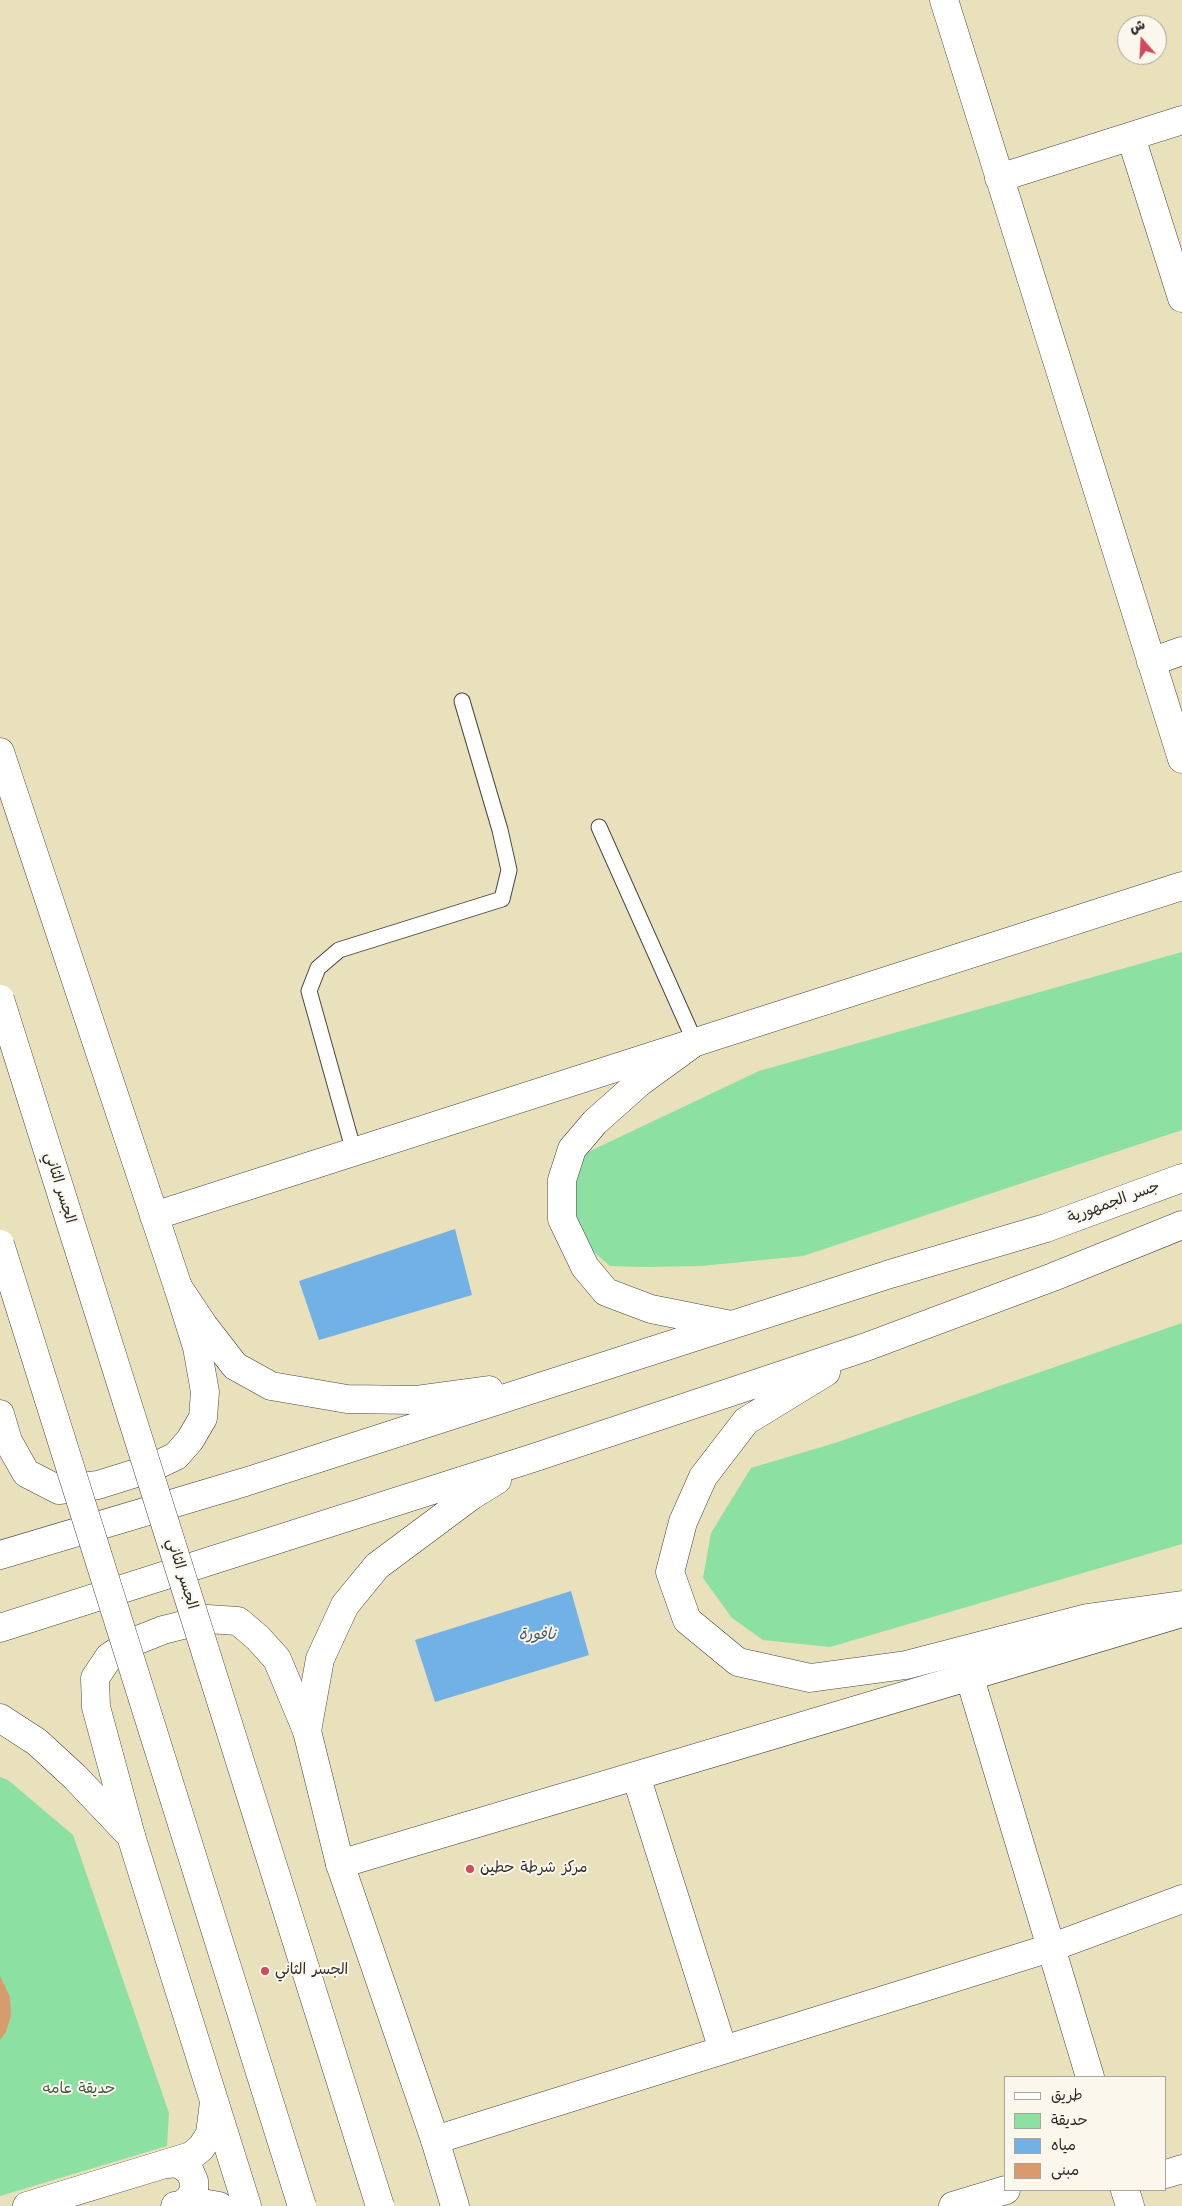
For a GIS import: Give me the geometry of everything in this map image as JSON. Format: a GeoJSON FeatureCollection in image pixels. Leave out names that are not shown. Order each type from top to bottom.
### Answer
{"type":"FeatureCollection","features":[{"type":"Feature","properties":{"kind":"street"},"geometry":{"type":"LineString","coordinates":[[944,0],[1182,759]]}},
{"type":"Feature","properties":{"kind":"street"},"geometry":{"type":"LineString","coordinates":[[999,178],[1182,120]]}},
{"type":"Feature","properties":{"kind":"street"},"geometry":{"type":"LineString","coordinates":[[1131,137],[1182,298]]}},
{"type":"Feature","properties":{"kind":"street"},"geometry":{"type":"LineString","coordinates":[[1151,662],[1182,651]]}},
{"type":"Feature","properties":{"kind":"street"},"geometry":{"type":"LineString","coordinates":[[0,752],[178,1287],[197,1347],[205,1392],[203,1418],[190,1440],[176,1456],[149,1469],[98,1485],[59,1490],[26,1472],[8,1441],[0,1414]]}},
{"type":"Feature","properties":{"kind":"street"},"geometry":{"type":"LineString","coordinates":[[154,1216],[1182,886]]}},
{"type":"Feature","properties":{"kind":"street","name":"الجسر الثاني"},"geometry":{"type":"LineString","coordinates":[[0,1000],[380,2206]]}},
{"type":"Feature","properties":{"kind":"street"},"geometry":{"type":"LineString","coordinates":[[695,1042],[640,1082],[595,1122],[572,1149],[562,1180],[562,1219],[585,1267],[606,1292],[651,1309],[732,1325]]}},
{"type":"Feature","properties":{"kind":"street","name":"جسر الجمهورية"},"geometry":{"type":"LineString","coordinates":[[560,1380],[890,1274],[1046,1228],[1182,1178]]}},
{"type":"Feature","properties":{"kind":"street"},"geometry":{"type":"LineString","coordinates":[[0,1628],[533,1458],[866,1347],[1053,1277],[1182,1225]]}},
{"type":"Feature","properties":{"kind":"street"},"geometry":{"type":"LineString","coordinates":[[0,1244],[302,2206]]}},
{"type":"Feature","properties":{"kind":"street"},"geometry":{"type":"LineString","coordinates":[[178,1287],[204,1326],[235,1366],[271,1386],[347,1399],[415,1400],[560,1380]]}},
{"type":"Feature","properties":{"kind":"street"},"geometry":{"type":"LineString","coordinates":[[866,1347],[746,1421],[703,1477],[683,1522],[670,1572],[687,1620],[738,1662],[810,1678],[906,1665],[1087,1618],[1182,1605]]}},
{"type":"Feature","properties":{"kind":"street"},"geometry":{"type":"LineString","coordinates":[[0,1555],[245,1482],[560,1380]]}},
{"type":"Feature","properties":{"kind":"street"},"geometry":{"type":"LineString","coordinates":[[306,1730],[320,1659],[345,1605],[377,1566],[471,1496],[533,1458]]}},
{"type":"Feature","properties":{"kind":"street"},"geometry":{"type":"LineString","coordinates":[[340,1864],[969,1675],[1182,1614]]}},
{"type":"Feature","properties":{"kind":"street"},"geometry":{"type":"LineString","coordinates":[[247,2206],[131,1836],[96,1707],[95,1678],[108,1657],[128,1644],[164,1630],[207,1619],[238,1621],[258,1638],[277,1659],[306,1730],[340,1864],[435,2140],[455,2206]]}},
{"type":"Feature","properties":{"kind":"street"},"geometry":{"type":"LineString","coordinates":[[969,1675],[1090,2076]]}},
{"type":"Feature","properties":{"kind":"street"},"geometry":{"type":"LineString","coordinates":[[0,1718],[37,1742],[75,1777],[131,1836]]}},
{"type":"Feature","properties":{"kind":"street"},"geometry":{"type":"LineString","coordinates":[[636,1776],[723,2050]]}},
{"type":"Feature","properties":{"kind":"street"},"geometry":{"type":"LineString","coordinates":[[435,2140],[1050,1948],[1182,1899]]}},
{"type":"Feature","properties":{"kind":"street"},"geometry":{"type":"LineString","coordinates":[[27,2206],[191,2156],[200,2148],[210,2134],[214,2098]]}},
{"type":"Feature","properties":{"kind":"street"},"geometry":{"type":"LineString","coordinates":[[167,2164],[176,2163],[184,2166],[190,2172],[194,2181],[194,2190],[190,2198],[179,2205]]}},
{"type":"Feature","properties":{"kind":"street"},"geometry":{"type":"LineString","coordinates":[[1167,2174],[1182,2169]]}},
{"type":"Feature","properties":{"kind":"street"},"geometry":{"type":"LineString","coordinates":[[954,2206],[1004,2191]]}},
{"type":"Feature","properties":{"kind":"street"},"geometry":{"type":"LineString","coordinates":[[1125,2191],[1130,2206]]}},
{"type":"Feature","properties":{"kind":"street"},"geometry":{"type":"LineString","coordinates":[[179,2205],[202,2203],[219,2206]]}},
{"type":"Feature","properties":{"kind":"lane"},"geometry":{"type":"LineString","coordinates":[[354,1152],[308,991],[318,968],[338,950],[502,899],[508,870],[500,830],[462,701]]}},
{"type":"Feature","properties":{"kind":"lane"},"geometry":{"type":"LineString","coordinates":[[599,827],[695,1042]]}},
{"type":"Feature","properties":{"kind":"green space"},"geometry":{"type":"Polygon","coordinates":[[[1182,952],[1182,1130],[803,1256],[701,1266],[610,1266],[580,1240],[570,1192],[576,1170],[586,1153],[759,1071],[1182,952]]]}},
{"type":"Feature","properties":{"kind":"green space"},"geometry":{"type":"Polygon","coordinates":[[[1182,1323],[1182,1544],[830,1647],[763,1640],[732,1618],[703,1578],[711,1533],[751,1468],[835,1443],[1182,1323]]]}},
{"type":"Feature","properties":{"kind":"green space","name":"حديقة عامه"},"geometry":{"type":"Polygon","coordinates":[[[0,1777],[8,1780],[73,1835],[169,2113],[167,2146],[0,2196],[0,1777]]]}},
{"type":"Feature","properties":{"kind":"water"},"geometry":{"type":"Polygon","coordinates":[[[455,1229],[472,1295],[319,1340],[299,1281],[455,1229]]]}},
{"type":"Feature","properties":{"kind":"water","name":"نافورة"},"geometry":{"type":"Polygon","coordinates":[[[571,1591],[589,1655],[435,1702],[415,1640],[571,1591]]]}},
{"type":"Feature","properties":{"kind":"building"},"geometry":{"type":"Polygon","coordinates":[[[0,1976],[10,1997],[11,2015],[6,2032],[0,2040],[0,1976]]]}},
{"type":"Feature","properties":{"kind":"place","name":"مركز شرطة حطين"},"geometry":{"type":"Point","coordinates":[470,1869]}},
{"type":"Feature","properties":{"kind":"place","name":"الجسر الثاني"},"geometry":{"type":"Point","coordinates":[265,1971]}}]}
